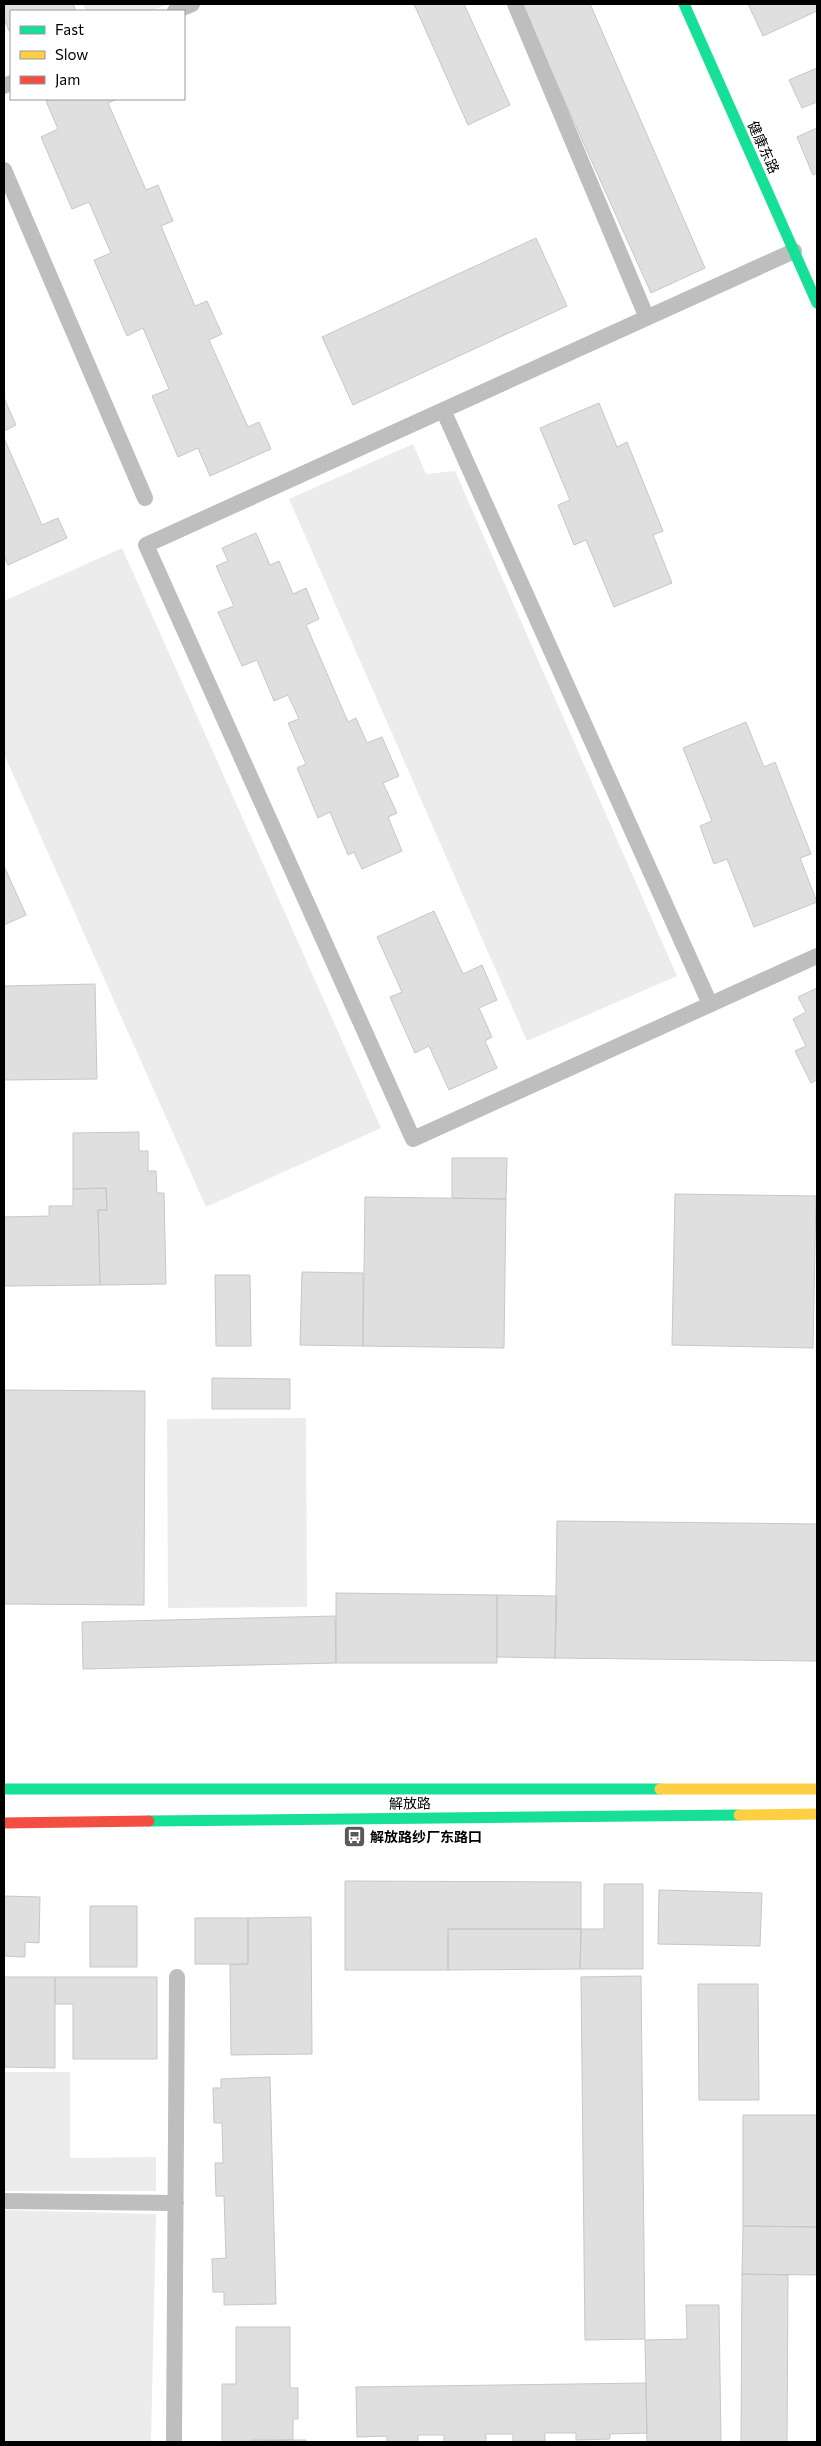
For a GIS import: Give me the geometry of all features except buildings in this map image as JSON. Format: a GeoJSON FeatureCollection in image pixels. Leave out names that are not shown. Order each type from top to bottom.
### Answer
{"type":"FeatureCollection","features":[{"type":"Feature","properties":{"kind":"main road","name":"健康东路"},"geometry":{"type":"LineString","coordinates":[[684,4],[817,303]]}},
{"type":"Feature","properties":{"kind":"main road","name":"解放路"},"geometry":{"type":"LineString","coordinates":[[4,1789],[817,1789]]}},
{"type":"Feature","properties":{"kind":"main road","name":"解放路"},"geometry":{"type":"LineString","coordinates":[[4,1823],[817,1814]]}},
{"type":"Feature","properties":{"kind":"lane"},"geometry":{"type":"LineString","coordinates":[[177,10],[192,4]]}},
{"type":"Feature","properties":{"kind":"lane"},"geometry":{"type":"LineString","coordinates":[[515,4],[646,318]]}},
{"type":"Feature","properties":{"kind":"lane"},"geometry":{"type":"LineString","coordinates":[[4,170],[145,498]]}},
{"type":"Feature","properties":{"kind":"lane"},"geometry":{"type":"LineString","coordinates":[[794,251],[146,545],[413,1138],[817,956]]}},
{"type":"Feature","properties":{"kind":"lane"},"geometry":{"type":"LineString","coordinates":[[443,410],[710,1004]]}},
{"type":"Feature","properties":{"kind":"lane"},"geometry":{"type":"LineString","coordinates":[[174,2442],[177,1978]]}},
{"type":"Feature","properties":{"kind":"lane"},"geometry":{"type":"LineString","coordinates":[[4,2201],[176,2204]]}},
{"type":"Feature","properties":{"kind":"shaded area"},"geometry":{"type":"Polygon","coordinates":[[[83,4],[168,4],[153,10],[86,10],[83,4]]]}},
{"type":"Feature","properties":{"kind":"shaded area"},"geometry":{"type":"Polygon","coordinates":[[[413,444],[426,474],[455,471],[677,976],[527,1041],[289,499],[413,444]]]}},
{"type":"Feature","properties":{"kind":"shaded area"},"geometry":{"type":"Polygon","coordinates":[[[122,548],[381,1128],[206,1207],[4,754],[4,601],[122,548]]]}},
{"type":"Feature","properties":{"kind":"shaded area"},"geometry":{"type":"Polygon","coordinates":[[[306,1418],[307,1607],[168,1608],[167,1419],[306,1418]]]}},
{"type":"Feature","properties":{"kind":"shaded area"},"geometry":{"type":"Polygon","coordinates":[[[4,2072],[70,2072],[70,2158],[156,2157],[156,2191],[4,2191],[4,2072]]]}},
{"type":"Feature","properties":{"kind":"shaded area"},"geometry":{"type":"Polygon","coordinates":[[[4,2210],[156,2214],[151,2442],[4,2442],[4,2210]]]}},
{"type":"Feature","properties":{"kind":"traffic: fast"},"geometry":{"type":"LineString","coordinates":[[684,4],[817,303]]}},
{"type":"Feature","properties":{"kind":"traffic: fast"},"geometry":{"type":"LineString","coordinates":[[4,1789],[660,1789]]}},
{"type":"Feature","properties":{"kind":"traffic: fast"},"geometry":{"type":"LineString","coordinates":[[149,1821],[739,1815]]}},
{"type":"Feature","properties":{"kind":"traffic: slow"},"geometry":{"type":"LineString","coordinates":[[660,1789],[817,1789]]}},
{"type":"Feature","properties":{"kind":"traffic: slow"},"geometry":{"type":"LineString","coordinates":[[739,1815],[817,1814]]}},
{"type":"Feature","properties":{"kind":"traffic: jam"},"geometry":{"type":"LineString","coordinates":[[4,1823],[149,1821]]}},
{"type":"Feature","properties":{"kind":"place","name":"解放路纱厂东路口"},"geometry":{"type":"Point","coordinates":[354,1836]}}]}
